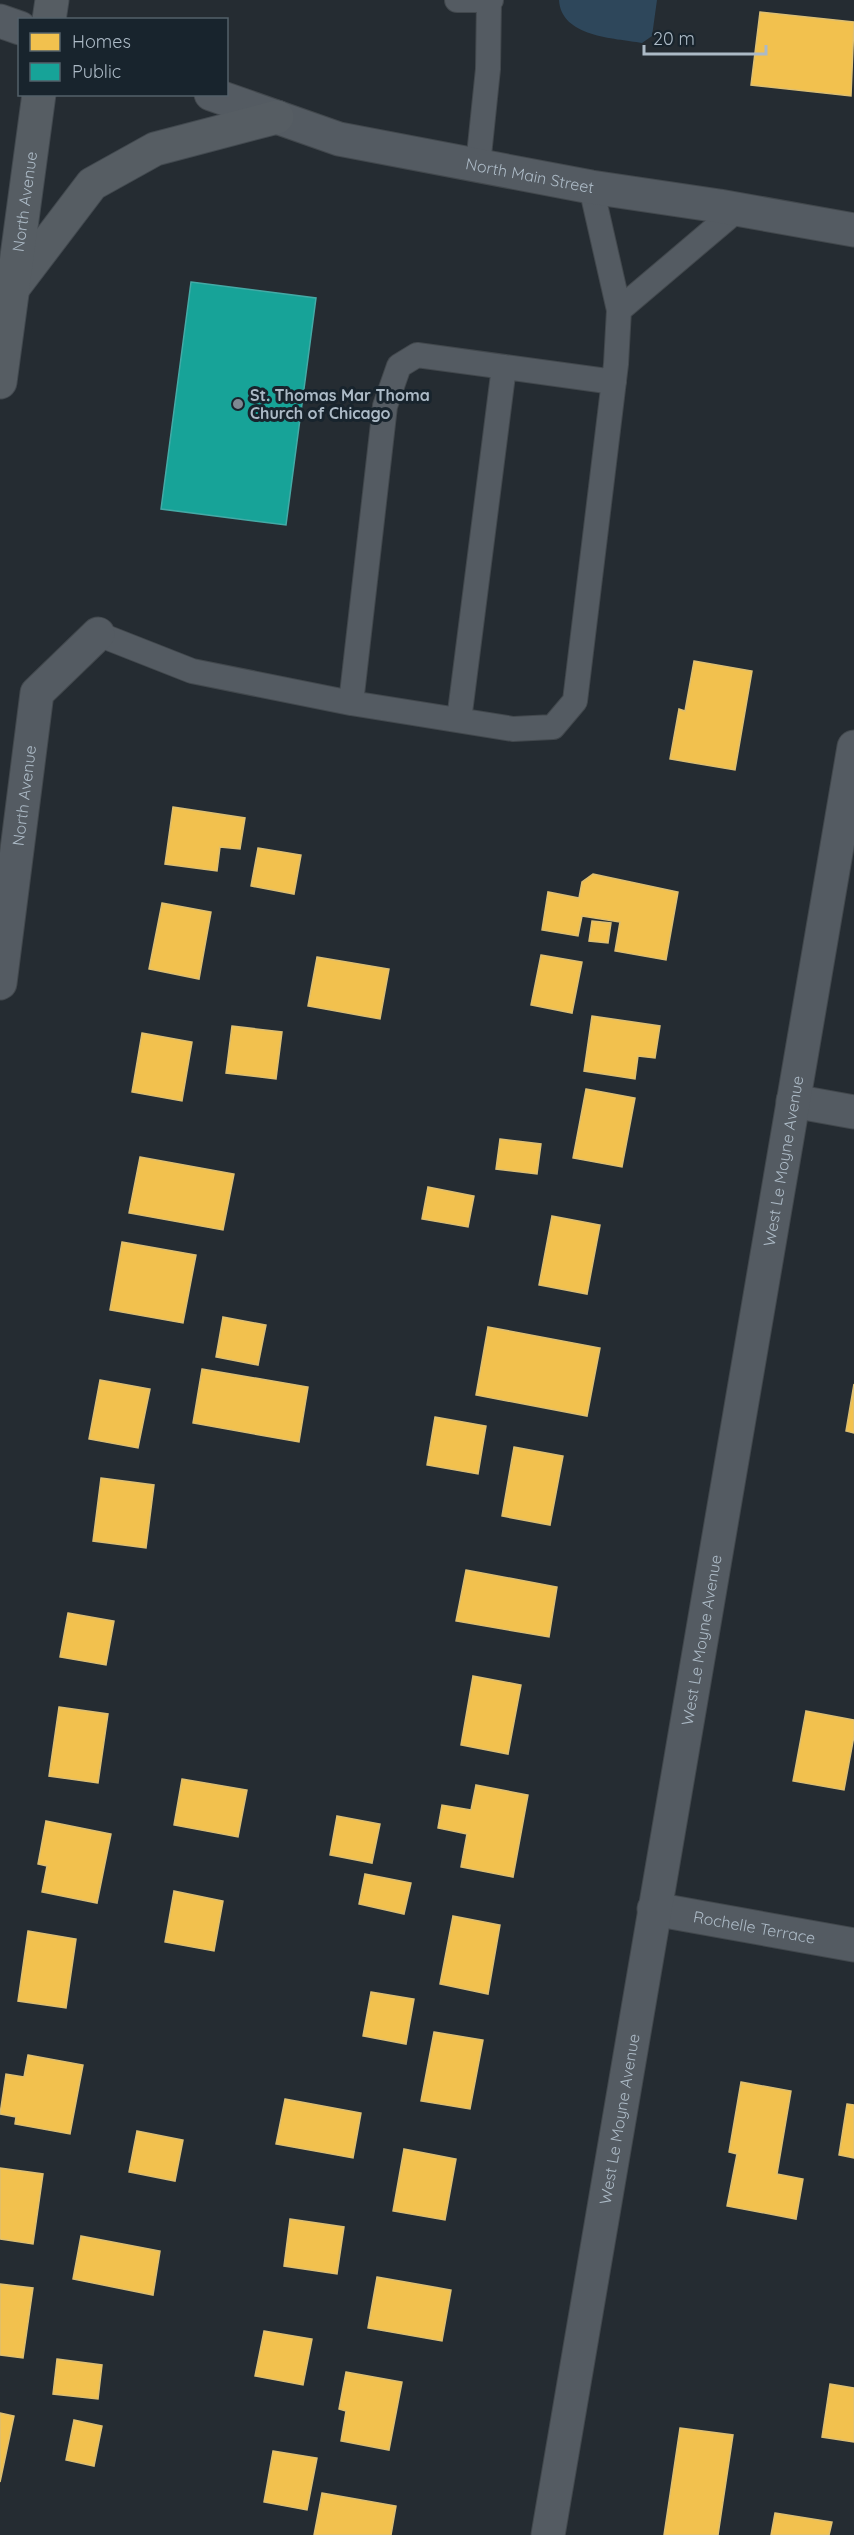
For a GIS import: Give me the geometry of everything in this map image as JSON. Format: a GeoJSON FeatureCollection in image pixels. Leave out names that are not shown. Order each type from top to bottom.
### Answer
{"type":"FeatureCollection","features":[{"type":"Feature","properties":{"kind":"main road"},"geometry":{"type":"LineString","coordinates":[[49,18],[52,0]]}},
{"type":"Feature","properties":{"kind":"main road","name":"North Avenue"},"geometry":{"type":"LineString","coordinates":[[0,382],[39,96]]}},
{"type":"Feature","properties":{"kind":"main road"},"geometry":{"type":"LineString","coordinates":[[13,288],[92,184],[155,149],[277,117]]}},
{"type":"Feature","properties":{"kind":"street"},"geometry":{"type":"LineString","coordinates":[[0,21],[18,27]]}},
{"type":"Feature","properties":{"kind":"street","name":"North Main Street"},"geometry":{"type":"LineString","coordinates":[[217,96],[339,139],[591,187],[738,209],[854,230]]}},
{"type":"Feature","properties":{"kind":"street","name":"North Avenue"},"geometry":{"type":"LineString","coordinates":[[0,983],[37,693],[98,634]]}},
{"type":"Feature","properties":{"kind":"street","name":"West Le Moyne Avenue"},"geometry":{"type":"LineString","coordinates":[[548,2535],[854,747]]}},
{"type":"Feature","properties":{"kind":"street"},"geometry":{"type":"LineString","coordinates":[[793,1101],[854,1112]]}},
{"type":"Feature","properties":{"kind":"street","name":"Rochelle Terrace"},"geometry":{"type":"LineString","coordinates":[[654,1909],[854,1945]]}},
{"type":"Feature","properties":{"kind":"lane"},"geometry":{"type":"LineString","coordinates":[[457,0],[490,1],[488,69],[478,165]]}},
{"type":"Feature","properties":{"kind":"lane"},"geometry":{"type":"LineString","coordinates":[[98,634],[192,671],[351,703],[513,729],[553,728],[575,701],[614,382],[619,310],[591,187]]}},
{"type":"Feature","properties":{"kind":"lane"},"geometry":{"type":"LineString","coordinates":[[619,310],[738,209]]}},
{"type":"Feature","properties":{"kind":"lane"},"geometry":{"type":"LineString","coordinates":[[351,703],[386,406],[399,366],[417,356],[614,382]]}},
{"type":"Feature","properties":{"kind":"lane"},"geometry":{"type":"LineString","coordinates":[[459,720],[504,367]]}},
{"type":"Feature","properties":{"kind":"water"},"geometry":{"type":"Polygon","coordinates":[[[559,0],[657,0],[652,36],[642,43],[591,34],[569,22],[562,12],[559,0]]]}},
{"type":"Feature","properties":{"kind":"building: Homes"},"geometry":{"type":"Polygon","coordinates":[[[760,12],[854,22],[851,96],[751,85],[760,12]]]}},
{"type":"Feature","properties":{"kind":"building: Homes"},"geometry":{"type":"Polygon","coordinates":[[[694,661],[752,671],[735,770],[670,759],[679,709],[685,711],[694,661]]]}},
{"type":"Feature","properties":{"kind":"building: Homes"},"geometry":{"type":"Polygon","coordinates":[[[173,807],[245,818],[240,849],[220,847],[217,871],[165,864],[173,807]]]}},
{"type":"Feature","properties":{"kind":"building: Homes"},"geometry":{"type":"Polygon","coordinates":[[[258,848],[301,855],[294,894],[251,886],[258,848]]]}},
{"type":"Feature","properties":{"kind":"building: Homes"},"geometry":{"type":"Polygon","coordinates":[[[593,874],[678,892],[666,960],[615,951],[620,922],[582,916],[578,936],[542,930],[548,892],[579,898],[582,882],[593,874]]]}},
{"type":"Feature","properties":{"kind":"building: Homes"},"geometry":{"type":"Polygon","coordinates":[[[162,903],[211,912],[199,979],[149,969],[162,903]]]}},
{"type":"Feature","properties":{"kind":"building: Homes"},"geometry":{"type":"Polygon","coordinates":[[[592,921],[611,923],[608,943],[589,941],[592,921]]]}},
{"type":"Feature","properties":{"kind":"building: Homes"},"geometry":{"type":"Polygon","coordinates":[[[541,955],[582,962],[572,1013],[531,1005],[541,955]]]}},
{"type":"Feature","properties":{"kind":"building: Homes"},"geometry":{"type":"Polygon","coordinates":[[[317,957],[389,969],[380,1019],[308,1006],[317,957]]]}},
{"type":"Feature","properties":{"kind":"building: Homes"},"geometry":{"type":"Polygon","coordinates":[[[592,1016],[660,1026],[655,1058],[638,1056],[635,1079],[584,1071],[592,1016]]]}},
{"type":"Feature","properties":{"kind":"building: Homes"},"geometry":{"type":"Polygon","coordinates":[[[232,1026],[282,1032],[276,1079],[226,1073],[232,1026]]]}},
{"type":"Feature","properties":{"kind":"building: Homes"},"geometry":{"type":"Polygon","coordinates":[[[142,1033],[192,1042],[182,1101],[132,1092],[142,1033]]]}},
{"type":"Feature","properties":{"kind":"building: Homes"},"geometry":{"type":"Polygon","coordinates":[[[586,1089],[635,1098],[622,1167],[573,1158],[586,1089]]]}},
{"type":"Feature","properties":{"kind":"building: Homes"},"geometry":{"type":"Polygon","coordinates":[[[500,1139],[541,1144],[537,1174],[496,1169],[500,1139]]]}},
{"type":"Feature","properties":{"kind":"building: Homes"},"geometry":{"type":"Polygon","coordinates":[[[140,1157],[234,1174],[223,1230],[129,1213],[140,1157]]]}},
{"type":"Feature","properties":{"kind":"building: Homes"},"geometry":{"type":"Polygon","coordinates":[[[428,1187],[474,1196],[468,1227],[422,1219],[428,1187]]]}},
{"type":"Feature","properties":{"kind":"building: Homes"},"geometry":{"type":"Polygon","coordinates":[[[552,1216],[600,1225],[587,1294],[539,1285],[552,1216]]]}},
{"type":"Feature","properties":{"kind":"building: Homes"},"geometry":{"type":"Polygon","coordinates":[[[122,1242],[196,1255],[183,1323],[110,1310],[122,1242]]]}},
{"type":"Feature","properties":{"kind":"building: Homes"},"geometry":{"type":"Polygon","coordinates":[[[223,1317],[266,1325],[258,1365],[216,1357],[223,1317]]]}},
{"type":"Feature","properties":{"kind":"building: Homes"},"geometry":{"type":"Polygon","coordinates":[[[488,1327],[600,1348],[587,1416],[476,1395],[488,1327]]]}},
{"type":"Feature","properties":{"kind":"building: Homes"},"geometry":{"type":"Polygon","coordinates":[[[202,1369],[308,1387],[299,1442],[193,1423],[202,1369]]]}},
{"type":"Feature","properties":{"kind":"building: Homes"},"geometry":{"type":"Polygon","coordinates":[[[100,1380],[150,1389],[138,1448],[89,1439],[100,1380]]]}},
{"type":"Feature","properties":{"kind":"building: Homes"},"geometry":{"type":"Polygon","coordinates":[[[854,1384],[854,1433],[846,1431],[854,1384]]]}},
{"type":"Feature","properties":{"kind":"building: Homes"},"geometry":{"type":"Polygon","coordinates":[[[435,1417],[486,1426],[478,1474],[427,1465],[435,1417]]]}},
{"type":"Feature","properties":{"kind":"building: Homes"},"geometry":{"type":"Polygon","coordinates":[[[514,1447],[563,1456],[550,1525],[502,1516],[514,1447]]]}},
{"type":"Feature","properties":{"kind":"building: Homes"},"geometry":{"type":"Polygon","coordinates":[[[101,1478],[154,1485],[146,1548],[93,1541],[101,1478]]]}},
{"type":"Feature","properties":{"kind":"building: Homes"},"geometry":{"type":"Polygon","coordinates":[[[466,1570],[557,1587],[549,1637],[456,1621],[466,1570]]]}},
{"type":"Feature","properties":{"kind":"building: Homes"},"geometry":{"type":"Polygon","coordinates":[[[68,1613],[114,1621],[106,1665],[60,1657],[68,1613]]]}},
{"type":"Feature","properties":{"kind":"building: Homes"},"geometry":{"type":"Polygon","coordinates":[[[473,1676],[521,1685],[508,1754],[461,1745],[473,1676]]]}},
{"type":"Feature","properties":{"kind":"building: Homes"},"geometry":{"type":"Polygon","coordinates":[[[59,1707],[108,1714],[98,1783],[49,1776],[59,1707]]]}},
{"type":"Feature","properties":{"kind":"building: Homes"},"geometry":{"type":"Polygon","coordinates":[[[806,1711],[854,1720],[854,1736],[844,1790],[793,1781],[806,1711]]]}},
{"type":"Feature","properties":{"kind":"building: Homes"},"geometry":{"type":"Polygon","coordinates":[[[182,1779],[247,1790],[238,1837],[174,1825],[182,1779]]]}},
{"type":"Feature","properties":{"kind":"building: Homes"},"geometry":{"type":"Polygon","coordinates":[[[476,1785],[528,1795],[513,1877],[461,1867],[467,1834],[438,1828],[442,1805],[471,1810],[476,1785]]]}},
{"type":"Feature","properties":{"kind":"building: Homes"},"geometry":{"type":"Polygon","coordinates":[[[337,1816],[380,1824],[372,1863],[330,1855],[337,1816]]]}},
{"type":"Feature","properties":{"kind":"building: Homes"},"geometry":{"type":"Polygon","coordinates":[[[46,1821],[111,1834],[97,1903],[42,1892],[47,1866],[38,1864],[46,1821]]]}},
{"type":"Feature","properties":{"kind":"building: Homes"},"geometry":{"type":"Polygon","coordinates":[[[365,1874],[411,1883],[404,1914],[359,1904],[365,1874]]]}},
{"type":"Feature","properties":{"kind":"building: Homes"},"geometry":{"type":"Polygon","coordinates":[[[174,1891],[223,1901],[214,1951],[165,1942],[174,1891]]]}},
{"type":"Feature","properties":{"kind":"building: Homes"},"geometry":{"type":"Polygon","coordinates":[[[453,1916],[500,1925],[488,1994],[440,1984],[453,1916]]]}},
{"type":"Feature","properties":{"kind":"building: Homes"},"geometry":{"type":"Polygon","coordinates":[[[28,1931],[76,1939],[66,2008],[18,2001],[28,1931]]]}},
{"type":"Feature","properties":{"kind":"building: Homes"},"geometry":{"type":"Polygon","coordinates":[[[371,1992],[414,1999],[406,2044],[363,2036],[371,1992]]]}},
{"type":"Feature","properties":{"kind":"building: Homes"},"geometry":{"type":"Polygon","coordinates":[[[434,2032],[483,2040],[470,2109],[421,2101],[434,2032]]]}},
{"type":"Feature","properties":{"kind":"building: Homes"},"geometry":{"type":"Polygon","coordinates":[[[28,2055],[83,2065],[70,2134],[15,2124],[16,2117],[0,2114],[6,2074],[24,2077],[28,2055]]]}},
{"type":"Feature","properties":{"kind":"building: Homes"},"geometry":{"type":"Polygon","coordinates":[[[741,2082],[791,2091],[777,2174],[803,2179],[796,2219],[727,2206],[737,2154],[729,2152],[741,2082]]]}},
{"type":"Feature","properties":{"kind":"building: Homes"},"geometry":{"type":"Polygon","coordinates":[[[285,2099],[361,2113],[353,2158],[276,2144],[285,2099]]]}},
{"type":"Feature","properties":{"kind":"building: Homes"},"geometry":{"type":"Polygon","coordinates":[[[847,2104],[854,2105],[854,2158],[839,2155],[847,2104]]]}},
{"type":"Feature","properties":{"kind":"building: Homes"},"geometry":{"type":"Polygon","coordinates":[[[137,2131],[183,2140],[175,2181],[129,2172],[137,2131]]]}},
{"type":"Feature","properties":{"kind":"building: Homes"},"geometry":{"type":"Polygon","coordinates":[[[404,2149],[456,2159],[445,2220],[393,2211],[404,2149]]]}},
{"type":"Feature","properties":{"kind":"building: Homes"},"geometry":{"type":"Polygon","coordinates":[[[0,2168],[43,2174],[33,2244],[0,2239],[0,2168]]]}},
{"type":"Feature","properties":{"kind":"building: Homes"},"geometry":{"type":"Polygon","coordinates":[[[290,2219],[344,2227],[337,2274],[284,2266],[290,2219]]]}},
{"type":"Feature","properties":{"kind":"building: Homes"},"geometry":{"type":"Polygon","coordinates":[[[81,2236],[160,2251],[153,2295],[73,2279],[81,2236]]]}},
{"type":"Feature","properties":{"kind":"building: Homes"},"geometry":{"type":"Polygon","coordinates":[[[377,2277],[451,2290],[442,2341],[368,2328],[377,2277]]]}},
{"type":"Feature","properties":{"kind":"building: Homes"},"geometry":{"type":"Polygon","coordinates":[[[0,2284],[33,2288],[23,2358],[0,2355],[0,2284]]]}},
{"type":"Feature","properties":{"kind":"building: Homes"},"geometry":{"type":"Polygon","coordinates":[[[264,2331],[312,2339],[303,2385],[255,2376],[264,2331]]]}},
{"type":"Feature","properties":{"kind":"building: Homes"},"geometry":{"type":"Polygon","coordinates":[[[57,2359],[102,2365],[98,2399],[53,2394],[57,2359]]]}},
{"type":"Feature","properties":{"kind":"building: Homes"},"geometry":{"type":"Polygon","coordinates":[[[346,2372],[402,2382],[389,2450],[341,2441],[346,2411],[339,2409],[346,2372]]]}},
{"type":"Feature","properties":{"kind":"building: Homes"},"geometry":{"type":"Polygon","coordinates":[[[830,2384],[854,2388],[854,2442],[822,2437],[830,2384]]]}},
{"type":"Feature","properties":{"kind":"building: Homes"},"geometry":{"type":"Polygon","coordinates":[[[0,2413],[14,2416],[0,2482],[0,2413]]]}},
{"type":"Feature","properties":{"kind":"building: Homes"},"geometry":{"type":"Polygon","coordinates":[[[74,2420],[102,2426],[94,2466],[66,2460],[74,2420]]]}},
{"type":"Feature","properties":{"kind":"building: Homes"},"geometry":{"type":"Polygon","coordinates":[[[680,2428],[733,2435],[718,2535],[664,2535],[680,2428]]]}},
{"type":"Feature","properties":{"kind":"building: Homes"},"geometry":{"type":"Polygon","coordinates":[[[273,2451],[317,2458],[307,2510],[264,2502],[273,2451]]]}},
{"type":"Feature","properties":{"kind":"building: Homes"},"geometry":{"type":"Polygon","coordinates":[[[322,2493],[396,2506],[391,2535],[314,2535],[322,2493]]]}},
{"type":"Feature","properties":{"kind":"building: Homes"},"geometry":{"type":"Polygon","coordinates":[[[775,2513],[832,2522],[829,2535],[771,2535],[775,2513]]]}},
{"type":"Feature","properties":{"kind":"building: Public","name":"St. Thomas Mar Thoma Church of Chicago"},"geometry":{"type":"Polygon","coordinates":[[[191,282],[316,298],[286,525],[161,509],[191,282]]]}},
{"type":"Feature","properties":{"kind":"place","name":"St. Thomas Mar Thoma Church of Chicago"},"geometry":{"type":"Point","coordinates":[238,404]}}]}
